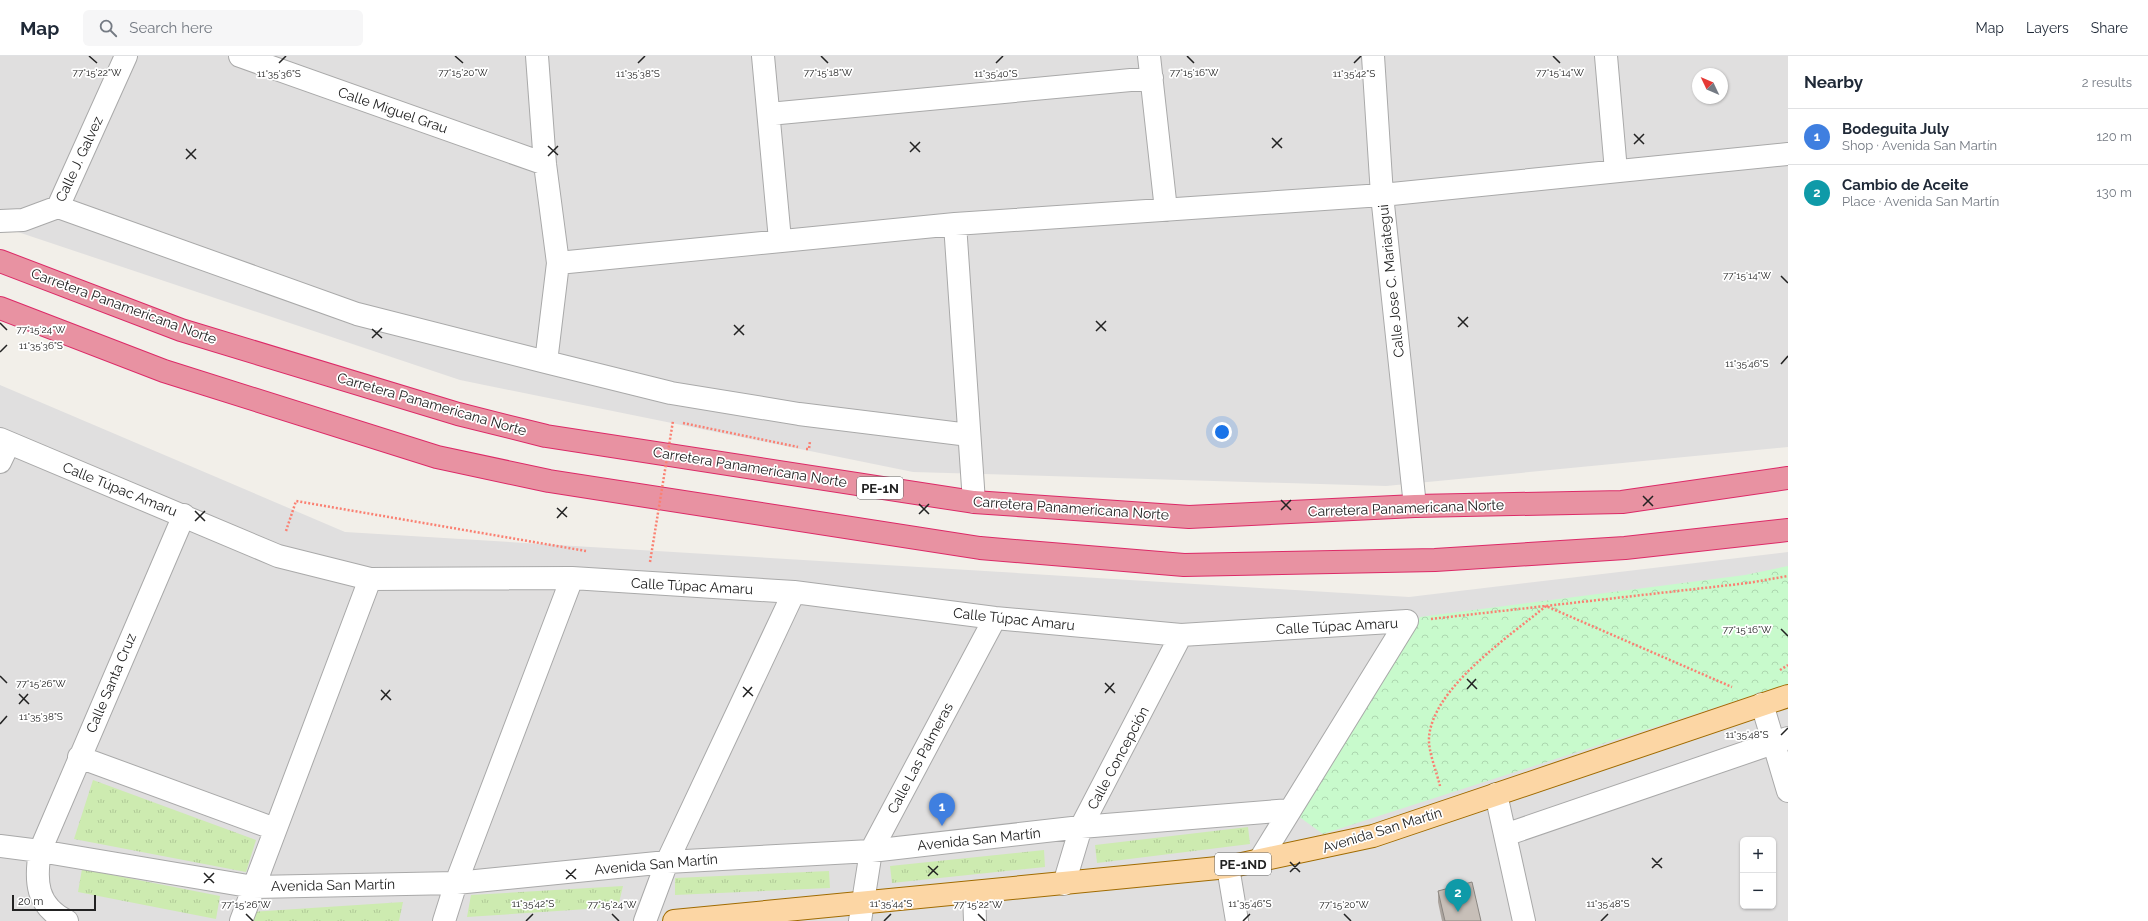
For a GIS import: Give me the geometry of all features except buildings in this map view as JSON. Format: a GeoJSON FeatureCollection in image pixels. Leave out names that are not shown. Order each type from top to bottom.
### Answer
{"type":"FeatureCollection","features":[{"type":"Feature","properties":{"kind":"highway","name":"Carretera Panamericana Norte"},"geometry":{"type":"LineString","coordinates":[[0,261],[181,330],[458,414],[546,436],[974,502],[1189,517],[1415,506],[1622,502],[1788,478]]}},
{"type":"Feature","properties":{"kind":"highway"},"geometry":{"type":"LineString","coordinates":[[0,308],[164,372],[437,457],[549,481],[980,548],[1184,565],[1427,560],[1625,548],[1788,530]]}},
{"type":"Feature","properties":{"kind":"main road","name":"Avenida San Martín"},"geometry":{"type":"LineString","coordinates":[[674,921],[861,912],[974,893],[1228,867],[1373,836],[1788,696]]}},
{"type":"Feature","properties":{"kind":"street","name":"Calle J. Galvez"},"geometry":{"type":"LineString","coordinates":[[0,221],[23,220],[58,207],[126,56]]}},
{"type":"Feature","properties":{"kind":"street","name":"Calle Miguel Grau"},"geometry":{"type":"LineString","coordinates":[[240,56],[545,164]]}},
{"type":"Feature","properties":{"kind":"street"},"geometry":{"type":"LineString","coordinates":[[537,56],[545,164],[558,263],[546,362]]}},
{"type":"Feature","properties":{"kind":"street"},"geometry":{"type":"LineString","coordinates":[[763,56],[780,240]]}},
{"type":"Feature","properties":{"kind":"street"},"geometry":{"type":"LineString","coordinates":[[1149,56],[1166,210]]}},
{"type":"Feature","properties":{"kind":"street","name":"Calle Jose C. Mariategui"},"geometry":{"type":"LineString","coordinates":[[1373,56],[1382,195],[1415,506]]}},
{"type":"Feature","properties":{"kind":"street"},"geometry":{"type":"LineString","coordinates":[[1606,56],[1616,171]]}},
{"type":"Feature","properties":{"kind":"street"},"geometry":{"type":"LineString","coordinates":[[769,114],[1152,78]]}},
{"type":"Feature","properties":{"kind":"street"},"geometry":{"type":"LineString","coordinates":[[558,263],[780,240],[956,224],[1382,195],[1788,154]]}},
{"type":"Feature","properties":{"kind":"street"},"geometry":{"type":"LineString","coordinates":[[58,207],[357,314],[546,362],[671,393],[798,414],[970,435]]}},
{"type":"Feature","properties":{"kind":"street"},"geometry":{"type":"LineString","coordinates":[[956,224],[974,502]]}},
{"type":"Feature","properties":{"kind":"street"},"geometry":{"type":"LineString","coordinates":[[0,462],[4,441]]}},
{"type":"Feature","properties":{"kind":"street","name":"Calle Túpac Amaru"},"geometry":{"type":"LineString","coordinates":[[4,441],[184,515],[278,556],[370,579],[572,578],[794,592],[996,618],[1181,635],[1415,621]]}},
{"type":"Feature","properties":{"kind":"street","name":"Calle Santa Cruz"},"geometry":{"type":"LineString","coordinates":[[67,921],[58,917],[45,902],[38,887],[37,872],[40,851],[184,515]]}},
{"type":"Feature","properties":{"kind":"street"},"geometry":{"type":"LineString","coordinates":[[444,921],[456,883],[572,578]]}},
{"type":"Feature","properties":{"kind":"street"},"geometry":{"type":"LineString","coordinates":[[241,921],[370,579]]}},
{"type":"Feature","properties":{"kind":"street"},"geometry":{"type":"LineString","coordinates":[[645,921],[667,862],[794,592]]}},
{"type":"Feature","properties":{"kind":"street","name":"Calle Las Palmeras"},"geometry":{"type":"LineString","coordinates":[[861,912],[870,851],[996,618]]}},
{"type":"Feature","properties":{"kind":"street"},"geometry":{"type":"LineString","coordinates":[[1258,860],[1415,621]]}},
{"type":"Feature","properties":{"kind":"street","name":"Calle Concepción"},"geometry":{"type":"LineString","coordinates":[[1064,884],[1081,827],[1181,635]]}},
{"type":"Feature","properties":{"kind":"street"},"geometry":{"type":"LineString","coordinates":[[1762,704],[1781,741],[1788,791]]}},
{"type":"Feature","properties":{"kind":"street"},"geometry":{"type":"LineString","coordinates":[[1505,835],[1781,741]]}},
{"type":"Feature","properties":{"kind":"street"},"geometry":{"type":"LineString","coordinates":[[79,757],[275,829]]}},
{"type":"Feature","properties":{"kind":"street"},"geometry":{"type":"LineString","coordinates":[[1496,794],[1524,921]]}},
{"type":"Feature","properties":{"kind":"street","name":"Avenida San Martín"},"geometry":{"type":"LineString","coordinates":[[0,846],[40,851],[254,887],[456,883],[667,862],[870,851],[1081,827],[1290,810]]}},
{"type":"Feature","properties":{"kind":"street"},"geometry":{"type":"LineString","coordinates":[[1228,867],[1237,921]]}},
{"type":"Feature","properties":{"kind":"street"},"geometry":{"type":"LineString","coordinates":[[974,893],[975,921]]}},
{"type":"Feature","properties":{"kind":"path"},"geometry":{"type":"LineString","coordinates":[[642,561],[650,562],[673,421]]}},
{"type":"Feature","properties":{"kind":"path"},"geometry":{"type":"LineString","coordinates":[[278,556],[296,501],[587,551]]}},
{"type":"Feature","properties":{"kind":"path"},"geometry":{"type":"LineString","coordinates":[[1415,621],[1788,576]]}},
{"type":"Feature","properties":{"kind":"path"},"geometry":{"type":"LineString","coordinates":[[1546,606],[1739,690]]}},
{"type":"Feature","properties":{"kind":"path"},"geometry":{"type":"LineString","coordinates":[[1447,811],[1429,740],[1432,722],[1454,686],[1480,661],[1546,606]]}},
{"type":"Feature","properties":{"kind":"path"},"geometry":{"type":"LineString","coordinates":[[1776,673],[1788,665]]}},
{"type":"Feature","properties":{"kind":"shaded area"},"geometry":{"type":"Polygon","coordinates":[[[0,56],[1788,56],[1788,447],[1386,486],[913,472],[460,380],[0,226],[0,56]]]}},
{"type":"Feature","properties":{"kind":"shaded area"},"geometry":{"type":"Polygon","coordinates":[[[0,385],[345,532],[1409,597],[1788,552],[1788,921],[0,921],[0,385]]]}},
{"type":"Feature","properties":{"kind":"green space"},"geometry":{"type":"Polygon","coordinates":[[[1788,566],[1788,684],[1323,834],[1298,816],[1420,617],[1745,575],[1788,566]]]}},
{"type":"Feature","properties":{"kind":"green space"},"geometry":{"type":"Polygon","coordinates":[[[93,780],[256,840],[246,872],[74,839],[93,780]]]}},
{"type":"Feature","properties":{"kind":"green space"},"geometry":{"type":"Polygon","coordinates":[[[1248,827],[1250,844],[1097,863],[1095,845],[1248,827]]]}},
{"type":"Feature","properties":{"kind":"green space"},"geometry":{"type":"Polygon","coordinates":[[[1044,850],[1045,867],[892,883],[890,866],[1044,850]]]}},
{"type":"Feature","properties":{"kind":"green space"},"geometry":{"type":"Polygon","coordinates":[[[82,869],[220,896],[216,919],[78,892],[82,869]]]}},
{"type":"Feature","properties":{"kind":"green space"},"geometry":{"type":"Polygon","coordinates":[[[829,871],[830,888],[675,895],[675,878],[829,871]]]}},
{"type":"Feature","properties":{"kind":"green space"},"geometry":{"type":"Polygon","coordinates":[[[623,886],[618,907],[467,917],[471,895],[623,886]]]}},
{"type":"Feature","properties":{"kind":"green space"},"geometry":{"type":"Polygon","coordinates":[[[403,902],[399,921],[250,921],[252,912],[403,902]]]}},
{"type":"Feature","properties":{"kind":"place","name":"Bodeguita July"},"geometry":{"type":"Point","coordinates":[942,826]}},
{"type":"Feature","properties":{"kind":"place","name":"Cambio de Aceite"},"geometry":{"type":"Point","coordinates":[1458,912]}}]}
